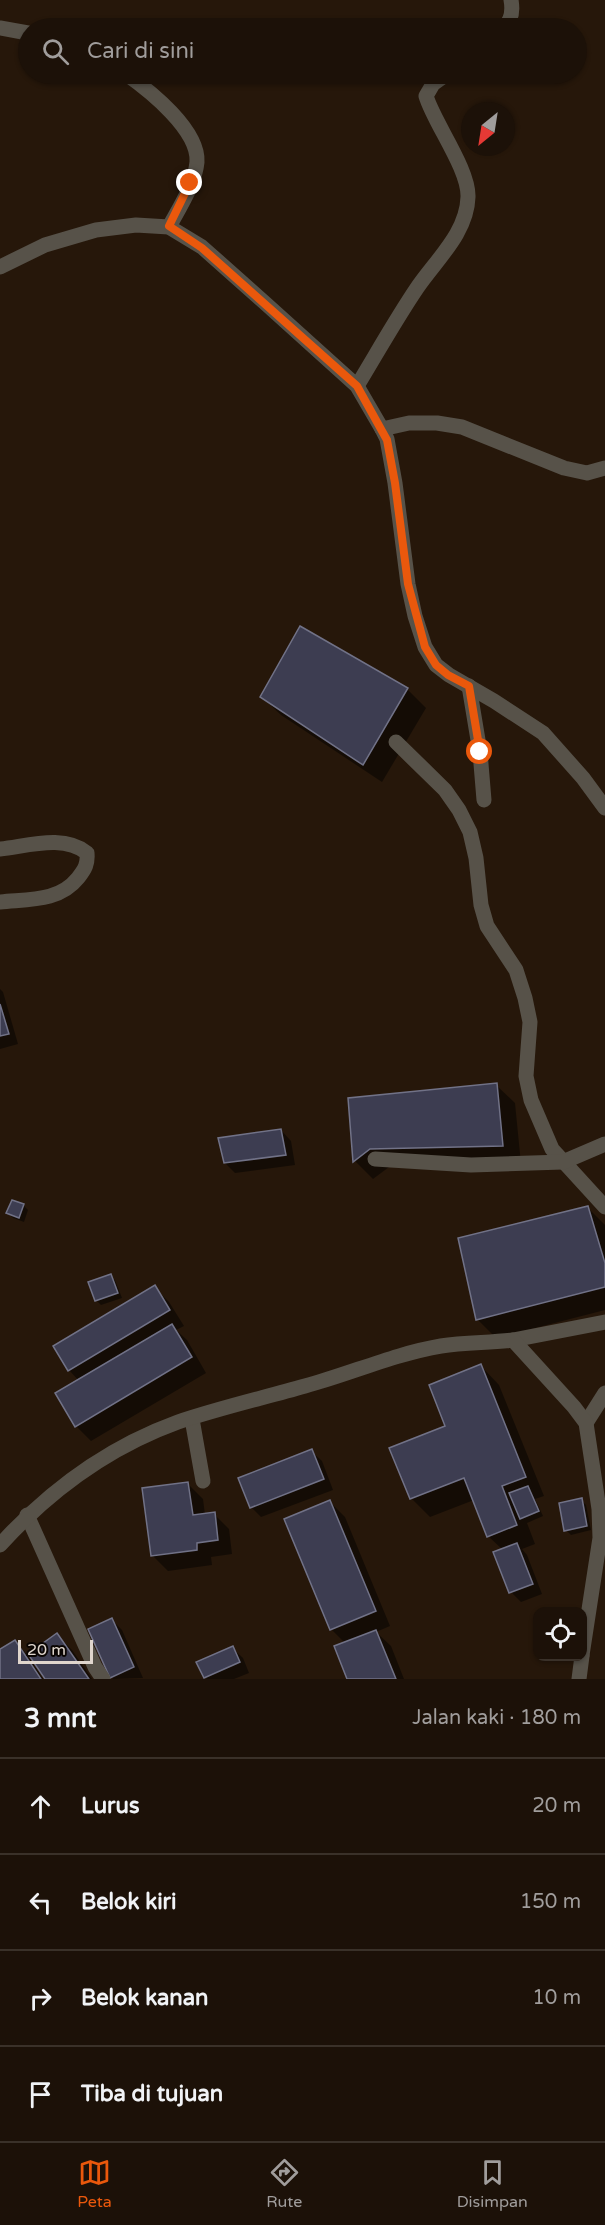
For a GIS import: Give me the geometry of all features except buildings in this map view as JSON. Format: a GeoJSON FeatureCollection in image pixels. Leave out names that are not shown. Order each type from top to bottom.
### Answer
{"type":"FeatureCollection","features":[{"type":"Feature","properties":{"kind":"street"},"geometry":{"type":"LineString","coordinates":[[510,18],[513,10],[511,0]]}},
{"type":"Feature","properties":{"kind":"street"},"geometry":{"type":"LineString","coordinates":[[0,28],[18,31]]}},
{"type":"Feature","properties":{"kind":"street"},"geometry":{"type":"LineString","coordinates":[[140,84],[188,132],[196,149],[197,164],[182,202],[169,226]]}},
{"type":"Feature","properties":{"kind":"street"},"geometry":{"type":"LineString","coordinates":[[357,386],[417,288],[454,239],[463,221],[469,196],[464,178],[426,96],[433,84]]}},
{"type":"Feature","properties":{"kind":"street"},"geometry":{"type":"LineString","coordinates":[[0,267],[45,245],[96,230],[136,225],[169,226],[202,248],[357,386],[387,440],[408,584],[425,647],[436,665],[448,675],[543,733],[583,777],[605,808]]}},
{"type":"Feature","properties":{"kind":"street"},"geometry":{"type":"LineString","coordinates":[[382,429],[410,423],[437,423],[462,427],[564,468],[587,473],[605,468]]}},
{"type":"Feature","properties":{"kind":"street"},"geometry":{"type":"LineString","coordinates":[[469,686],[480,752],[484,800]]}},
{"type":"Feature","properties":{"kind":"street"},"geometry":{"type":"LineString","coordinates":[[396,742],[445,790],[459,810],[470,832],[476,858],[481,905],[487,926],[516,970],[525,998],[530,1022],[526,1076],[531,1100],[552,1149],[605,1207]]}},
{"type":"Feature","properties":{"kind":"street"},"geometry":{"type":"LineString","coordinates":[[0,849],[64,842],[77,845],[87,852],[88,863],[72,886],[54,897],[0,902]]}},
{"type":"Feature","properties":{"kind":"street"},"geometry":{"type":"LineString","coordinates":[[375,1159],[471,1165],[563,1162],[605,1144]]}},
{"type":"Feature","properties":{"kind":"street"},"geometry":{"type":"LineString","coordinates":[[0,1545],[27,1515],[95,1464],[128,1444],[179,1422],[439,1346],[513,1340],[605,1322]]}},
{"type":"Feature","properties":{"kind":"street"},"geometry":{"type":"LineString","coordinates":[[513,1340],[586,1423],[599,1509],[600,1538],[587,1623]]}},
{"type":"Feature","properties":{"kind":"street"},"geometry":{"type":"LineString","coordinates":[[586,1423],[605,1393]]}},
{"type":"Feature","properties":{"kind":"street"},"geometry":{"type":"LineString","coordinates":[[192,1419],[203,1481]]}},
{"type":"Feature","properties":{"kind":"street"},"geometry":{"type":"LineString","coordinates":[[27,1515],[95,1667],[103,1679]]}},
{"type":"Feature","properties":{"kind":"street"},"geometry":{"type":"LineString","coordinates":[[579,1679],[581,1661]]}},
{"type":"Feature","properties":{"kind":"route"},"geometry":{"type":"LineString","coordinates":[[190,183],[169,226],[202,248],[357,386],[382,429],[387,440],[395,483],[408,584],[415,616],[425,647],[436,665],[448,675],[469,686],[480,752]]}}]}
